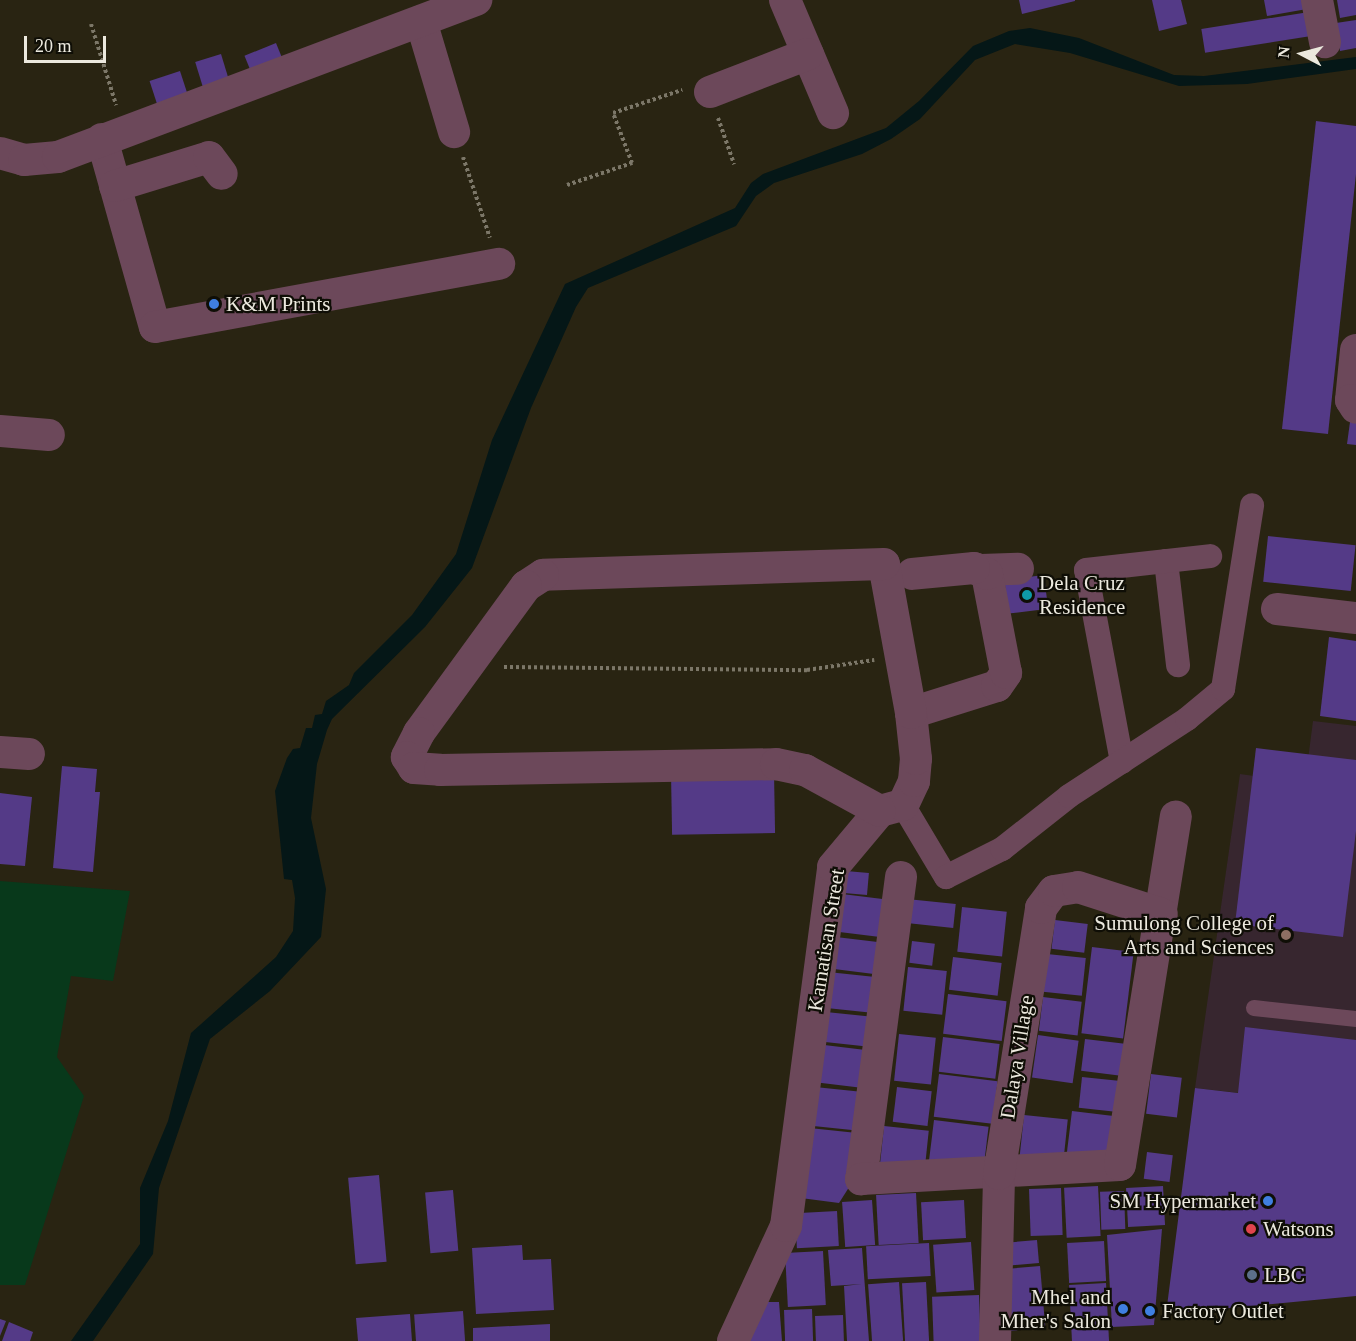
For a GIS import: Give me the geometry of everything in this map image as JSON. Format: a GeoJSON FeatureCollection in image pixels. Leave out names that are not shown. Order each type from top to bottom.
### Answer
{"type":"FeatureCollection","features":[{"type":"Feature","properties":{"kind":"street"},"geometry":{"type":"LineString","coordinates":[[0,153],[24,160],[58,157],[113,135],[240,92],[476,0]]}},
{"type":"Feature","properties":{"kind":"street"},"geometry":{"type":"LineString","coordinates":[[785,0],[833,113]]}},
{"type":"Feature","properties":{"kind":"street"},"geometry":{"type":"LineString","coordinates":[[1317,0],[1325,42]]}},
{"type":"Feature","properties":{"kind":"street"},"geometry":{"type":"LineString","coordinates":[[421,21],[454,132]]}},
{"type":"Feature","properties":{"kind":"street"},"geometry":{"type":"LineString","coordinates":[[710,92],[808,54]]}},
{"type":"Feature","properties":{"kind":"street"},"geometry":{"type":"LineString","coordinates":[[113,135],[115,186],[155,327],[499,264]]}},
{"type":"Feature","properties":{"kind":"street"},"geometry":{"type":"LineString","coordinates":[[115,186],[209,158],[222,174]]}},
{"type":"Feature","properties":{"kind":"street"},"geometry":{"type":"LineString","coordinates":[[1356,350],[1351,400],[1356,408]]}},
{"type":"Feature","properties":{"kind":"street"},"geometry":{"type":"LineString","coordinates":[[0,431],[49,435]]}},
{"type":"Feature","properties":{"kind":"street"},"geometry":{"type":"LineString","coordinates":[[1018,569],[543,575],[526,586],[470,668],[419,733],[407,757],[414,768],[776,764],[805,770],[891,808],[946,877],[1002,849],[1069,796],[1187,719],[1223,689],[1252,505]]}},
{"type":"Feature","properties":{"kind":"street"},"geometry":{"type":"LineString","coordinates":[[1122,762],[1086,570],[1210,556]]}},
{"type":"Feature","properties":{"kind":"street"},"geometry":{"type":"LineString","coordinates":[[1166,561],[1178,665]]}},
{"type":"Feature","properties":{"kind":"street","name":"Kamatisan Street"},"geometry":{"type":"LineString","coordinates":[[733,1341],[786,1226],[833,867],[914,781],[916,759],[911,713],[900,654],[898,569]]}},
{"type":"Feature","properties":{"kind":"street"},"geometry":{"type":"LineString","coordinates":[[911,713],[997,686],[1004,681],[1005,665],[990,581],[981,570]]}},
{"type":"Feature","properties":{"kind":"street"},"geometry":{"type":"LineString","coordinates":[[1277,609],[1356,618]]}},
{"type":"Feature","properties":{"kind":"street"},"geometry":{"type":"LineString","coordinates":[[901,877],[861,1179],[999,1174],[1120,1165],[1176,816]]}},
{"type":"Feature","properties":{"kind":"street","name":"Dalaya Village"},"geometry":{"type":"LineString","coordinates":[[995,1341],[999,1174],[1041,908],[1054,891],[1078,886],[1162,914]]}},
{"type":"Feature","properties":{"kind":"lane"},"geometry":{"type":"LineString","coordinates":[[1254,1008],[1356,1019]]}},
{"type":"Feature","properties":{"kind":"path"},"geometry":{"type":"LineString","coordinates":[[91,24],[113,135]]}},
{"type":"Feature","properties":{"kind":"path"},"geometry":{"type":"LineString","coordinates":[[567,185],[632,163],[613,112],[698,85],[710,92],[734,164]]}},
{"type":"Feature","properties":{"kind":"path"},"geometry":{"type":"LineString","coordinates":[[454,132],[499,264]]}},
{"type":"Feature","properties":{"kind":"path"},"geometry":{"type":"LineString","coordinates":[[470,668],[582,665],[807,670],[900,654]]}},
{"type":"Feature","properties":{"kind":"shaded area"},"geometry":{"type":"Polygon","coordinates":[[[1030,28],[1079,38],[1174,75],[1204,76],[1356,57],[1356,69],[1247,84],[1179,86],[1070,53],[1015,44],[975,60],[920,119],[891,139],[862,154],[774,183],[756,196],[736,226],[588,288],[576,307],[531,408],[472,568],[425,627],[332,719],[327,730],[317,764],[311,818],[326,889],[321,937],[270,991],[210,1039],[159,1188],[153,1254],[93,1341],[71,1341],[140,1244],[140,1188],[168,1121],[191,1033],[276,957],[293,931],[295,898],[292,880],[284,879],[275,791],[287,758],[293,749],[300,748],[306,728],[312,728],[315,715],[322,714],[326,701],[349,685],[354,673],[412,615],[456,554],[492,440],[565,284],[735,208],[751,183],[763,174],[886,128],[919,101],[973,46],[1009,31],[1030,28]]]}},
{"type":"Feature","properties":{"kind":"shaded area","name":"Sumulong College of Arts and Sciences"},"geometry":{"type":"Polygon","coordinates":[[[1313,721],[1356,726],[1356,1106],[1195,1088],[1240,774],[1305,783],[1313,721]]]}},
{"type":"Feature","properties":{"kind":"green space"},"geometry":{"type":"Polygon","coordinates":[[[0,881],[130,891],[113,981],[71,976],[57,1057],[84,1096],[25,1285],[0,1285],[0,881]]]}},
{"type":"Feature","properties":{"kind":"building"},"geometry":{"type":"Polygon","coordinates":[[[1019,0],[1075,0],[1075,1],[1022,14],[1019,0]]]}},
{"type":"Feature","properties":{"kind":"building"},"geometry":{"type":"Polygon","coordinates":[[[1152,0],[1181,0],[1187,24],[1159,31],[1152,0]]]}},
{"type":"Feature","properties":{"kind":"building"},"geometry":{"type":"Polygon","coordinates":[[[1264,0],[1306,0],[1307,9],[1267,16],[1264,0]]]}},
{"type":"Feature","properties":{"kind":"building"},"geometry":{"type":"Polygon","coordinates":[[[1337,0],[1356,0],[1356,15],[1340,18],[1337,0]]]}},
{"type":"Feature","properties":{"kind":"building"},"geometry":{"type":"Polygon","coordinates":[[[1309,12],[1313,36],[1205,53],[1201,29],[1309,12]]]}},
{"type":"Feature","properties":{"kind":"building"},"geometry":{"type":"Polygon","coordinates":[[[1356,20],[1356,48],[1340,51],[1336,23],[1356,20]]]}},
{"type":"Feature","properties":{"kind":"building"},"geometry":{"type":"Polygon","coordinates":[[[276,43],[282,58],[250,71],[244,56],[276,43]]]}},
{"type":"Feature","properties":{"kind":"building"},"geometry":{"type":"Polygon","coordinates":[[[221,54],[230,83],[204,91],[195,62],[221,54]]]}},
{"type":"Feature","properties":{"kind":"building"},"geometry":{"type":"Polygon","coordinates":[[[180,71],[189,99],[159,108],[150,81],[180,71]]]}},
{"type":"Feature","properties":{"kind":"building"},"geometry":{"type":"Polygon","coordinates":[[[1316,121],[1356,126],[1356,174],[1328,434],[1282,429],[1316,121]]]}},
{"type":"Feature","properties":{"kind":"building"},"geometry":{"type":"Polygon","coordinates":[[[1350,422],[1356,422],[1356,445],[1347,444],[1350,422]]]}},
{"type":"Feature","properties":{"kind":"building"},"geometry":{"type":"Polygon","coordinates":[[[1268,536],[1356,545],[1351,591],[1263,582],[1268,536]]]}},
{"type":"Feature","properties":{"kind":"building","name":"Dela Cruz Residence"},"geometry":{"type":"Polygon","coordinates":[[[1044,575],[1048,609],[1008,614],[1004,580],[1044,575]]]}},
{"type":"Feature","properties":{"kind":"building"},"geometry":{"type":"Polygon","coordinates":[[[1329,637],[1356,641],[1356,721],[1320,716],[1329,637]]]}},
{"type":"Feature","properties":{"kind":"building"},"geometry":{"type":"Polygon","coordinates":[[[1256,748],[1356,760],[1356,831],[1343,937],[1235,924],[1256,748]]]}},
{"type":"Feature","properties":{"kind":"building"},"geometry":{"type":"Polygon","coordinates":[[[62,766],[97,769],[95,792],[100,792],[93,872],[53,868],[62,766]]]}},
{"type":"Feature","properties":{"kind":"building"},"geometry":{"type":"Polygon","coordinates":[[[774,772],[775,833],[672,835],[671,774],[774,772]]]}},
{"type":"Feature","properties":{"kind":"building"},"geometry":{"type":"Polygon","coordinates":[[[0,793],[32,797],[25,866],[0,864],[0,793]]]}},
{"type":"Feature","properties":{"kind":"building"},"geometry":{"type":"Polygon","coordinates":[[[846,871],[869,873],[867,895],[844,893],[846,871]]]}},
{"type":"Feature","properties":{"kind":"building"},"geometry":{"type":"Polygon","coordinates":[[[842,894],[889,900],[884,937],[837,932],[842,894]]]}},
{"type":"Feature","properties":{"kind":"building"},"geometry":{"type":"Polygon","coordinates":[[[907,899],[956,904],[953,928],[904,923],[907,899]]]}},
{"type":"Feature","properties":{"kind":"building"},"geometry":{"type":"Polygon","coordinates":[[[962,907],[1007,912],[1002,956],[957,952],[962,907]]]}},
{"type":"Feature","properties":{"kind":"building"},"geometry":{"type":"Polygon","coordinates":[[[1055,920],[1088,924],[1084,953],[1051,949],[1055,920]]]}},
{"type":"Feature","properties":{"kind":"building"},"geometry":{"type":"Polygon","coordinates":[[[836,937],[878,942],[874,974],[832,969],[836,937]]]}},
{"type":"Feature","properties":{"kind":"building"},"geometry":{"type":"Polygon","coordinates":[[[912,941],[935,944],[932,966],[909,963],[912,941]]]}},
{"type":"Feature","properties":{"kind":"building"},"geometry":{"type":"Polygon","coordinates":[[[1092,947],[1134,952],[1123,1038],[1081,1033],[1092,947]]]}},
{"type":"Feature","properties":{"kind":"building"},"geometry":{"type":"Polygon","coordinates":[[[1047,954],[1086,958],[1082,996],[1043,992],[1047,954]]]}},
{"type":"Feature","properties":{"kind":"building"},"geometry":{"type":"Polygon","coordinates":[[[953,957],[1002,963],[998,996],[949,990],[953,957]]]}},
{"type":"Feature","properties":{"kind":"building"},"geometry":{"type":"Polygon","coordinates":[[[908,967],[947,971],[942,1015],[903,1011],[908,967]]]}},
{"type":"Feature","properties":{"kind":"building"},"geometry":{"type":"Polygon","coordinates":[[[828,972],[878,977],[874,1013],[824,1008],[828,972]]]}},
{"type":"Feature","properties":{"kind":"building"},"geometry":{"type":"Polygon","coordinates":[[[948,994],[1007,1001],[1002,1041],[943,1034],[948,994]]]}},
{"type":"Feature","properties":{"kind":"building"},"geometry":{"type":"Polygon","coordinates":[[[1043,997],[1082,1002],[1078,1035],[1039,1031],[1043,997]]]}},
{"type":"Feature","properties":{"kind":"building"},"geometry":{"type":"Polygon","coordinates":[[[826,1012],[870,1017],[867,1046],[823,1042],[826,1012]]]}},
{"type":"Feature","properties":{"kind":"building","name":"SM Hypermarket"},"geometry":{"type":"Polygon","coordinates":[[[1245,1027],[1356,1040],[1356,1296],[1166,1314],[1195,1088],[1238,1093],[1245,1027]]]}},
{"type":"Feature","properties":{"kind":"building"},"geometry":{"type":"Polygon","coordinates":[[[899,1034],[936,1038],[931,1085],[894,1081],[899,1034]]]}},
{"type":"Feature","properties":{"kind":"building"},"geometry":{"type":"Polygon","coordinates":[[[1038,1035],[1079,1041],[1073,1083],[1032,1078],[1038,1035]]]}},
{"type":"Feature","properties":{"kind":"building"},"geometry":{"type":"Polygon","coordinates":[[[943,1037],[1000,1044],[995,1079],[939,1072],[943,1037]]]}},
{"type":"Feature","properties":{"kind":"building"},"geometry":{"type":"Polygon","coordinates":[[[1085,1039],[1125,1044],[1121,1076],[1081,1071],[1085,1039]]]}},
{"type":"Feature","properties":{"kind":"building"},"geometry":{"type":"Polygon","coordinates":[[[816,1044],[866,1050],[861,1088],[811,1082],[816,1044]]]}},
{"type":"Feature","properties":{"kind":"building"},"geometry":{"type":"Polygon","coordinates":[[[939,1074],[998,1081],[992,1124],[934,1117],[939,1074]]]}},
{"type":"Feature","properties":{"kind":"building"},"geometry":{"type":"Polygon","coordinates":[[[1151,1074],[1182,1078],[1177,1117],[1146,1114],[1151,1074]]]}},
{"type":"Feature","properties":{"kind":"building"},"geometry":{"type":"Polygon","coordinates":[[[1082,1077],[1121,1081],[1118,1112],[1079,1108],[1082,1077]]]}},
{"type":"Feature","properties":{"kind":"building"},"geometry":{"type":"Polygon","coordinates":[[[815,1087],[861,1092],[857,1131],[811,1126],[815,1087]]]}},
{"type":"Feature","properties":{"kind":"building"},"geometry":{"type":"Polygon","coordinates":[[[897,1087],[932,1091],[927,1126],[893,1122],[897,1087]]]}},
{"type":"Feature","properties":{"kind":"building"},"geometry":{"type":"Polygon","coordinates":[[[1072,1111],[1118,1117],[1112,1161],[1067,1156],[1072,1111]]]}},
{"type":"Feature","properties":{"kind":"building"},"geometry":{"type":"Polygon","coordinates":[[[1024,1115],[1068,1120],[1063,1162],[1020,1158],[1024,1115]]]}},
{"type":"Feature","properties":{"kind":"building"},"geometry":{"type":"Polygon","coordinates":[[[934,1120],[989,1127],[983,1168],[929,1162],[934,1120]]]}},
{"type":"Feature","properties":{"kind":"building"},"geometry":{"type":"Polygon","coordinates":[[[884,1126],[929,1131],[924,1172],[880,1168],[884,1126]]]}},
{"type":"Feature","properties":{"kind":"building"},"geometry":{"type":"Polygon","coordinates":[[[800,1127],[857,1133],[853,1181],[839,1203],[793,1197],[800,1127]]]}},
{"type":"Feature","properties":{"kind":"building"},"geometry":{"type":"Polygon","coordinates":[[[1147,1152],[1173,1155],[1170,1182],[1144,1179],[1147,1152]]]}},
{"type":"Feature","properties":{"kind":"building"},"geometry":{"type":"Polygon","coordinates":[[[379,1175],[387,1262],[356,1264],[348,1178],[379,1175]]]}},
{"type":"Feature","properties":{"kind":"building"},"geometry":{"type":"Polygon","coordinates":[[[1098,1186],[1101,1236],[1067,1238],[1064,1188],[1098,1186]]]}},
{"type":"Feature","properties":{"kind":"building"},"geometry":{"type":"Polygon","coordinates":[[[1163,1186],[1165,1225],[1128,1227],[1126,1188],[1163,1186]]]}},
{"type":"Feature","properties":{"kind":"building"},"geometry":{"type":"Polygon","coordinates":[[[1061,1188],[1063,1235],[1031,1236],[1029,1189],[1061,1188]]]}},
{"type":"Feature","properties":{"kind":"building"},"geometry":{"type":"Polygon","coordinates":[[[453,1190],[458,1251],[430,1253],[425,1192],[453,1190]]]}},
{"type":"Feature","properties":{"kind":"building"},"geometry":{"type":"Polygon","coordinates":[[[1124,1191],[1125,1229],[1101,1230],[1100,1192],[1124,1191]]]}},
{"type":"Feature","properties":{"kind":"building"},"geometry":{"type":"Polygon","coordinates":[[[916,1193],[919,1243],[879,1245],[876,1195],[916,1193]]]}},
{"type":"Feature","properties":{"kind":"building"},"geometry":{"type":"Polygon","coordinates":[[[872,1200],[875,1245],[845,1247],[842,1202],[872,1200]]]}},
{"type":"Feature","properties":{"kind":"building"},"geometry":{"type":"Polygon","coordinates":[[[964,1200],[966,1238],[923,1240],[921,1202],[964,1200]]]}},
{"type":"Feature","properties":{"kind":"building"},"geometry":{"type":"Polygon","coordinates":[[[837,1211],[839,1246],[797,1248],[795,1213],[837,1211]]]}},
{"type":"Feature","properties":{"kind":"building"},"geometry":{"type":"Polygon","coordinates":[[[1162,1229],[1154,1325],[1112,1327],[1107,1235],[1162,1229]]]}},
{"type":"Feature","properties":{"kind":"building"},"geometry":{"type":"Polygon","coordinates":[[[1037,1240],[1039,1263],[999,1266],[997,1243],[1037,1240]]]}},
{"type":"Feature","properties":{"kind":"building"},"geometry":{"type":"Polygon","coordinates":[[[1104,1241],[1106,1281],[1069,1283],[1067,1243],[1104,1241]]]}},
{"type":"Feature","properties":{"kind":"building"},"geometry":{"type":"Polygon","coordinates":[[[971,1242],[974,1290],[936,1293],[933,1245],[971,1242]]]}},
{"type":"Feature","properties":{"kind":"building"},"geometry":{"type":"Polygon","coordinates":[[[929,1243],[931,1276],[868,1279],[866,1246],[929,1243]]]}},
{"type":"Feature","properties":{"kind":"building"},"geometry":{"type":"Polygon","coordinates":[[[522,1245],[523,1260],[551,1259],[554,1310],[476,1314],[472,1248],[522,1245]]]}},
{"type":"Feature","properties":{"kind":"building"},"geometry":{"type":"Polygon","coordinates":[[[862,1248],[869,1341],[847,1341],[844,1286],[862,1284],[831,1286],[828,1250],[862,1248]]]}},
{"type":"Feature","properties":{"kind":"building"},"geometry":{"type":"Polygon","coordinates":[[[823,1251],[826,1305],[788,1307],[785,1253],[823,1251]]]}},
{"type":"Feature","properties":{"kind":"building"},"geometry":{"type":"Polygon","coordinates":[[[1040,1266],[1045,1328],[1005,1331],[999,1270],[1040,1266]]]}},
{"type":"Feature","properties":{"kind":"building"},"geometry":{"type":"Polygon","coordinates":[[[899,1282],[903,1341],[872,1341],[868,1284],[899,1282]]]}},
{"type":"Feature","properties":{"kind":"building"},"geometry":{"type":"Polygon","coordinates":[[[926,1282],[929,1341],[905,1341],[902,1283],[926,1282]]]}},
{"type":"Feature","properties":{"kind":"building"},"geometry":{"type":"Polygon","coordinates":[[[1106,1283],[1109,1341],[1072,1341],[1069,1285],[1106,1283]]]}},
{"type":"Feature","properties":{"kind":"building"},"geometry":{"type":"Polygon","coordinates":[[[979,1295],[981,1341],[934,1341],[932,1297],[979,1295]]]}},
{"type":"Feature","properties":{"kind":"building"},"geometry":{"type":"Polygon","coordinates":[[[767,1302],[779,1302],[782,1341],[746,1341],[767,1302]]]}},
{"type":"Feature","properties":{"kind":"building"},"geometry":{"type":"Polygon","coordinates":[[[812,1309],[813,1341],[785,1341],[784,1310],[812,1309]]]}},
{"type":"Feature","properties":{"kind":"building"},"geometry":{"type":"Polygon","coordinates":[[[463,1311],[465,1341],[416,1341],[414,1314],[463,1311]]]}},
{"type":"Feature","properties":{"kind":"building"},"geometry":{"type":"Polygon","coordinates":[[[410,1314],[412,1341],[358,1341],[356,1318],[410,1314]]]}},
{"type":"Feature","properties":{"kind":"building"},"geometry":{"type":"Polygon","coordinates":[[[843,1315],[844,1341],[816,1341],[815,1316],[843,1315]]]}},
{"type":"Feature","properties":{"kind":"building"},"geometry":{"type":"Polygon","coordinates":[[[0,1319],[6,1321],[0,1336],[0,1319]]]}},
{"type":"Feature","properties":{"kind":"building"},"geometry":{"type":"Polygon","coordinates":[[[9,1322],[33,1332],[30,1341],[2,1341],[9,1322]]]}},
{"type":"Feature","properties":{"kind":"building"},"geometry":{"type":"Polygon","coordinates":[[[550,1324],[550,1341],[473,1341],[473,1328],[550,1324]]]}},
{"type":"Feature","properties":{"kind":"place","name":"K&M Prints"},"geometry":{"type":"Point","coordinates":[214,304]}},
{"type":"Feature","properties":{"kind":"place","name":"Dela Cruz Residence"},"geometry":{"type":"Point","coordinates":[1027,595]}},
{"type":"Feature","properties":{"kind":"place","name":"Sumulong College of Arts and Sciences"},"geometry":{"type":"Point","coordinates":[1286,935]}},
{"type":"Feature","properties":{"kind":"place","name":"SM Hypermarket"},"geometry":{"type":"Point","coordinates":[1268,1201]}},
{"type":"Feature","properties":{"kind":"place","name":"Watsons"},"geometry":{"type":"Point","coordinates":[1251,1229]}},
{"type":"Feature","properties":{"kind":"place","name":"LBC"},"geometry":{"type":"Point","coordinates":[1252,1275]}},
{"type":"Feature","properties":{"kind":"place","name":"Mhel and Mher's Salon"},"geometry":{"type":"Point","coordinates":[1123,1309]}},
{"type":"Feature","properties":{"kind":"place","name":"Factory Outlet"},"geometry":{"type":"Point","coordinates":[1150,1311]}}]}
